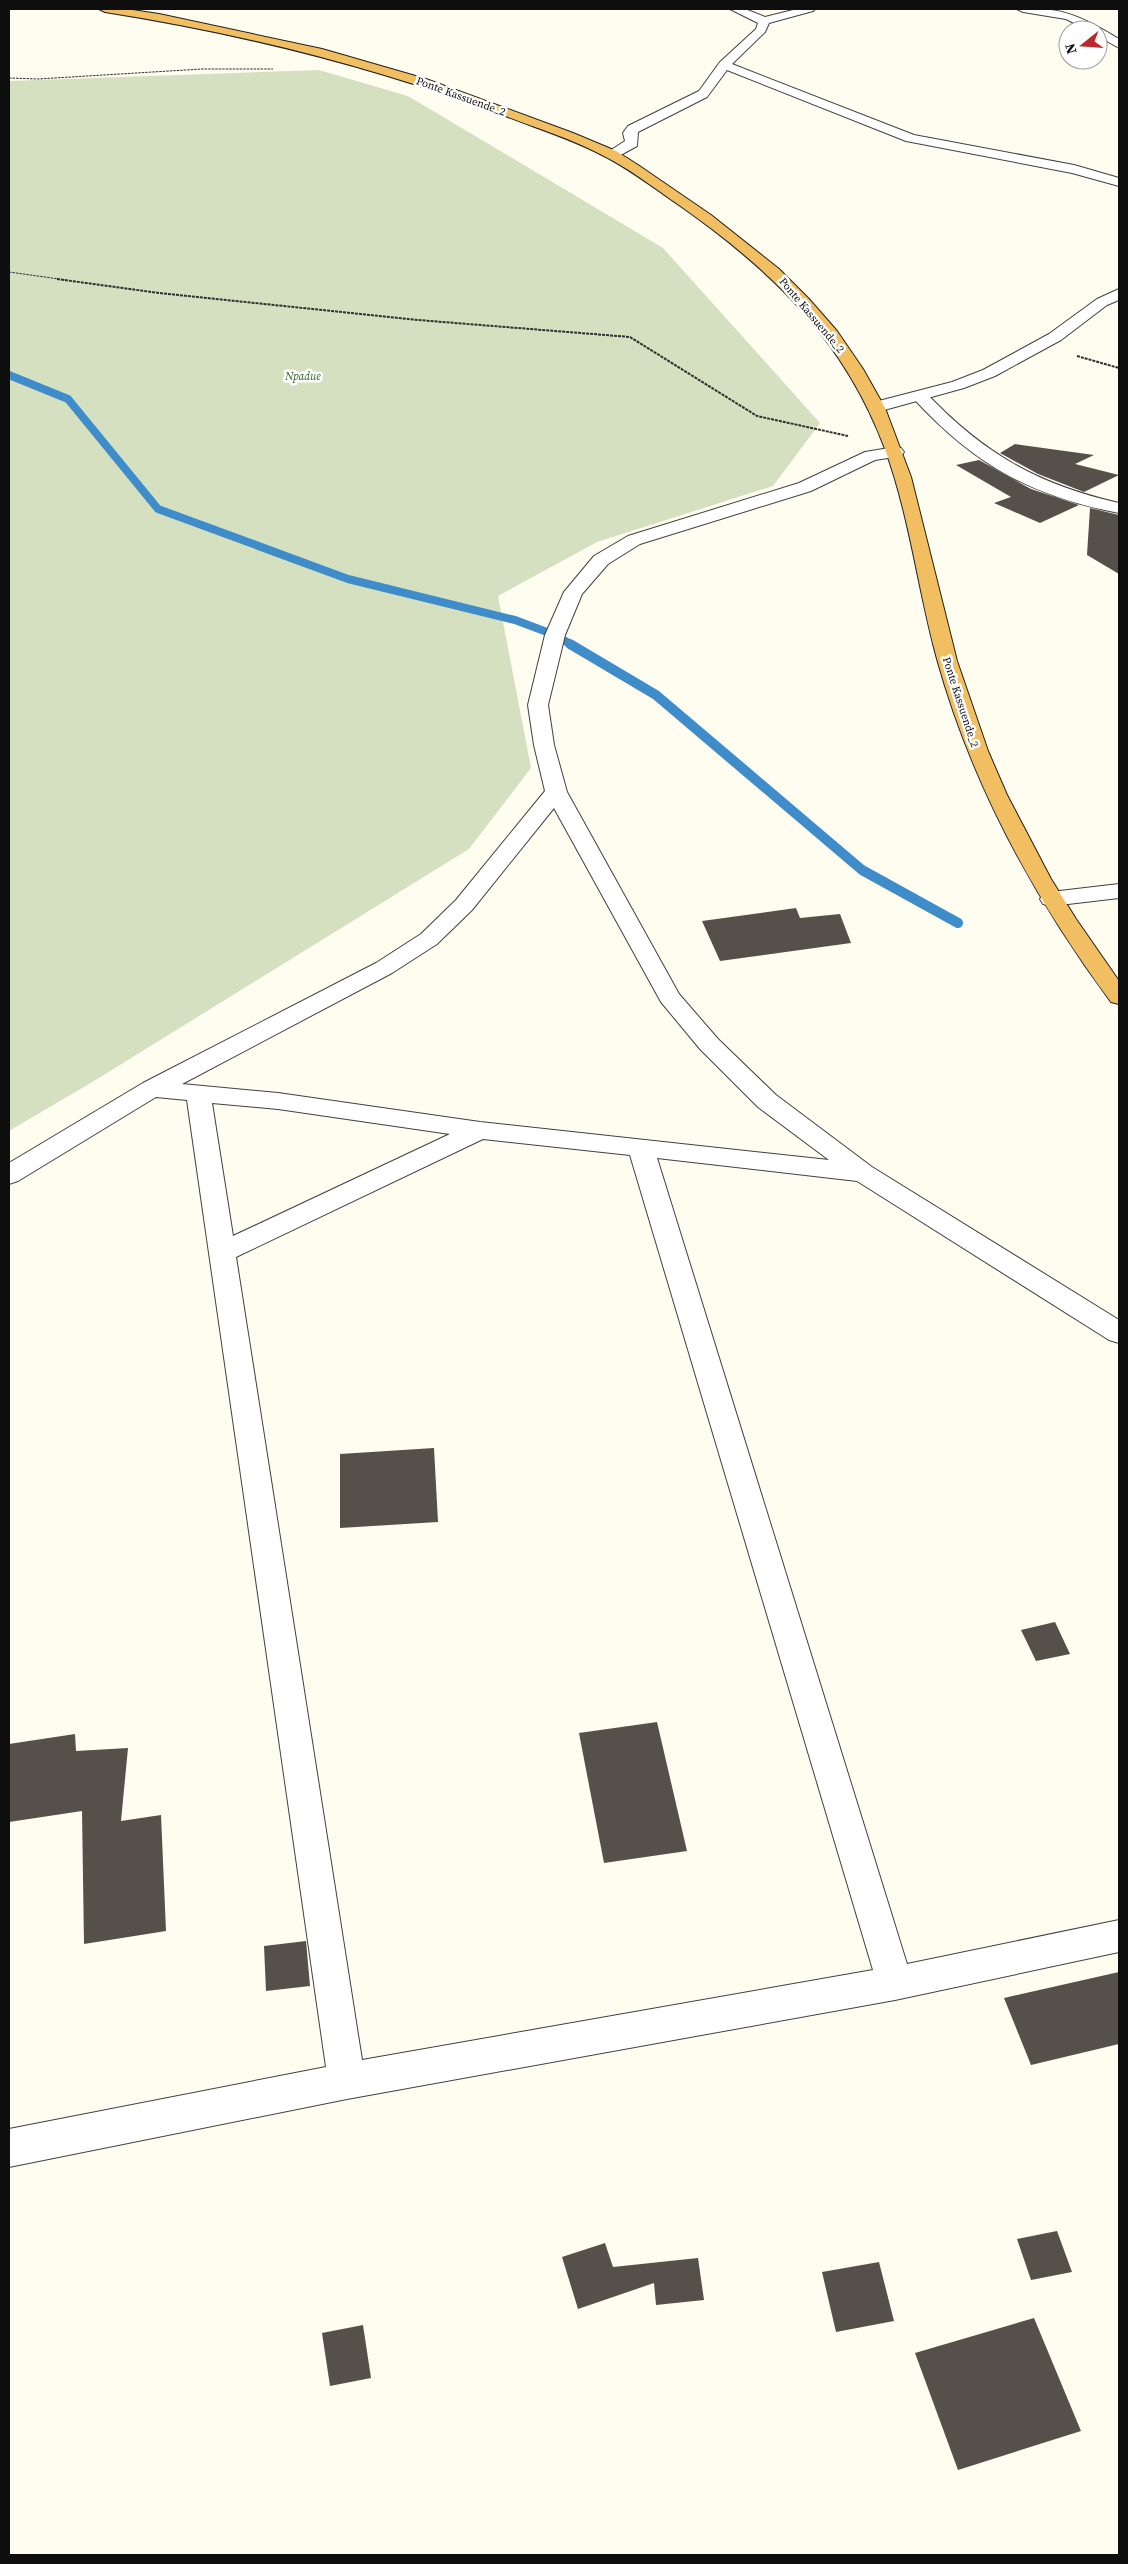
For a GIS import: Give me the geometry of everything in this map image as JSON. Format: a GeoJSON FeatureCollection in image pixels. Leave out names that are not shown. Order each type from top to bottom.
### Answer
{"type":"FeatureCollection","features":[{"type":"Feature","properties":{"kind":"highway","name":"Ponte Kassuende_2"},"geometry":{"type":"LineString","coordinates":[[105,9],[275,39],[381,67],[482,102],[612,154],[713,221],[782,277],[839,343],[877,407],[895,452],[915,515],[946,656],[980,759],[1024,853],[1051,899],[1119,997]]}},
{"type":"Feature","properties":{"kind":"street"},"geometry":{"type":"LineString","coordinates":[[736,9],[764,21],[809,9]]}},
{"type":"Feature","properties":{"kind":"street"},"geometry":{"type":"LineString","coordinates":[[1023,9],[1069,16],[1077,20]]}},
{"type":"Feature","properties":{"kind":"street"},"geometry":{"type":"LineString","coordinates":[[612,154],[632,143],[630,134],[633,129],[703,94],[711,86],[724,65],[761,30],[764,21]]}},
{"type":"Feature","properties":{"kind":"street"},"geometry":{"type":"LineString","coordinates":[[1108,37],[1119,44]]}},
{"type":"Feature","properties":{"kind":"street"},"geometry":{"type":"LineString","coordinates":[[724,65],[911,138],[1074,170],[1119,182]]}},
{"type":"Feature","properties":{"kind":"street"},"geometry":{"type":"LineString","coordinates":[[877,407],[974,380],[1056,337],[1102,302],[1119,294]]}},
{"type":"Feature","properties":{"kind":"street"},"geometry":{"type":"LineString","coordinates":[[920,396],[973,447],[1005,466],[1058,491],[1119,508]]}},
{"type":"Feature","properties":{"kind":"street"},"geometry":{"type":"LineString","coordinates":[[895,452],[871,456],[805,487],[634,540],[601,560],[573,592],[555,635],[538,705],[544,745],[556,792],[669,997],[709,1044],[767,1101],[863,1173],[1119,1334]]}},
{"type":"Feature","properties":{"kind":"street"},"geometry":{"type":"LineString","coordinates":[[9,1175],[152,1089],[384,968],[428,939],[464,905],[556,792]]}},
{"type":"Feature","properties":{"kind":"street"},"geometry":{"type":"LineString","coordinates":[[1051,899],[1119,891]]}},
{"type":"Feature","properties":{"kind":"street"},"geometry":{"type":"LineString","coordinates":[[152,1089],[379,1114],[480,1130],[863,1173]]}},
{"type":"Feature","properties":{"kind":"street"},"geometry":{"type":"LineString","coordinates":[[198,1093],[347,2080]]}},
{"type":"Feature","properties":{"kind":"street"},"geometry":{"type":"LineString","coordinates":[[223,1252],[480,1130]]}},
{"type":"Feature","properties":{"kind":"street"},"geometry":{"type":"LineString","coordinates":[[641,1148],[896,1983]]}},
{"type":"Feature","properties":{"kind":"street"},"geometry":{"type":"LineString","coordinates":[[9,2148],[347,2080],[896,1983],[1119,1936]]}},
{"type":"Feature","properties":{"kind":"path"},"geometry":{"type":"LineString","coordinates":[[9,78],[38,80],[202,69],[277,69]]}},
{"type":"Feature","properties":{"kind":"path"},"geometry":{"type":"LineString","coordinates":[[9,272],[159,293],[418,320],[630,337],[757,416],[850,436],[871,456]]}},
{"type":"Feature","properties":{"kind":"path"},"geometry":{"type":"LineString","coordinates":[[1041,344],[1119,368]]}},
{"type":"Feature","properties":{"kind":"green space","name":"Npadue"},"geometry":{"type":"Polygon","coordinates":[[[319,70],[408,96],[663,248],[820,423],[773,486],[597,542],[498,596],[531,768],[469,849],[94,1081],[9,1131],[9,81],[319,70]]]}},
{"type":"Feature","properties":{"kind":"building"},"geometry":{"type":"Polygon","coordinates":[[[1015,444],[1094,455],[1075,464],[1119,475],[1084,492],[1038,474],[1000,453],[1015,444]]]}},
{"type":"Feature","properties":{"kind":"building"},"geometry":{"type":"Polygon","coordinates":[[[979,460],[1031,489],[1079,505],[1040,523],[994,503],[1011,497],[956,465],[979,460]]]}},
{"type":"Feature","properties":{"kind":"building"},"geometry":{"type":"Polygon","coordinates":[[[1090,508],[1119,515],[1119,574],[1087,555],[1090,508]]]}},
{"type":"Feature","properties":{"kind":"building"},"geometry":{"type":"Polygon","coordinates":[[[796,908],[800,918],[840,914],[851,943],[720,961],[702,921],[796,908]]]}},
{"type":"Feature","properties":{"kind":"building"},"geometry":{"type":"Polygon","coordinates":[[[434,1448],[438,1522],[340,1528],[340,1454],[434,1448]]]}},
{"type":"Feature","properties":{"kind":"building"},"geometry":{"type":"Polygon","coordinates":[[[1055,1622],[1070,1654],[1036,1661],[1021,1630],[1055,1622]]]}},
{"type":"Feature","properties":{"kind":"building"},"geometry":{"type":"Polygon","coordinates":[[[657,1722],[687,1851],[604,1863],[579,1733],[657,1722]]]}},
{"type":"Feature","properties":{"kind":"building"},"geometry":{"type":"Polygon","coordinates":[[[75,1734],[76,1751],[128,1748],[121,1821],[161,1815],[166,1931],[84,1944],[82,1811],[9,1822],[9,1744],[75,1734]]]}},
{"type":"Feature","properties":{"kind":"building"},"geometry":{"type":"Polygon","coordinates":[[[306,1941],[310,1986],[266,1991],[264,1946],[306,1941]]]}},
{"type":"Feature","properties":{"kind":"building"},"geometry":{"type":"Polygon","coordinates":[[[1119,1972],[1119,2044],[1031,2065],[1004,1998],[1119,1972]]]}},
{"type":"Feature","properties":{"kind":"building"},"geometry":{"type":"Polygon","coordinates":[[[1057,2231],[1072,2272],[1031,2280],[1017,2239],[1057,2231]]]}},
{"type":"Feature","properties":{"kind":"building"},"geometry":{"type":"Polygon","coordinates":[[[605,2243],[613,2267],[698,2258],[704,2300],[656,2305],[654,2283],[578,2309],[562,2257],[605,2243]]]}},
{"type":"Feature","properties":{"kind":"building"},"geometry":{"type":"Polygon","coordinates":[[[879,2262],[894,2321],[836,2332],[822,2272],[879,2262]]]}},
{"type":"Feature","properties":{"kind":"building"},"geometry":{"type":"Polygon","coordinates":[[[1034,2318],[1081,2431],[958,2470],[915,2353],[1034,2318]]]}},
{"type":"Feature","properties":{"kind":"building"},"geometry":{"type":"Polygon","coordinates":[[[363,2325],[371,2378],[330,2386],[322,2333],[363,2325]]]}},
{"type":"Feature","properties":{"kind":"waterway"},"geometry":{"type":"LineString","coordinates":[[9,375],[68,399],[158,509],[348,579],[515,620],[555,635],[572,645]]}},
{"type":"Feature","properties":{"kind":"waterway"},"geometry":{"type":"LineString","coordinates":[[570,644],[656,695],[862,870],[958,923]]}}]}
